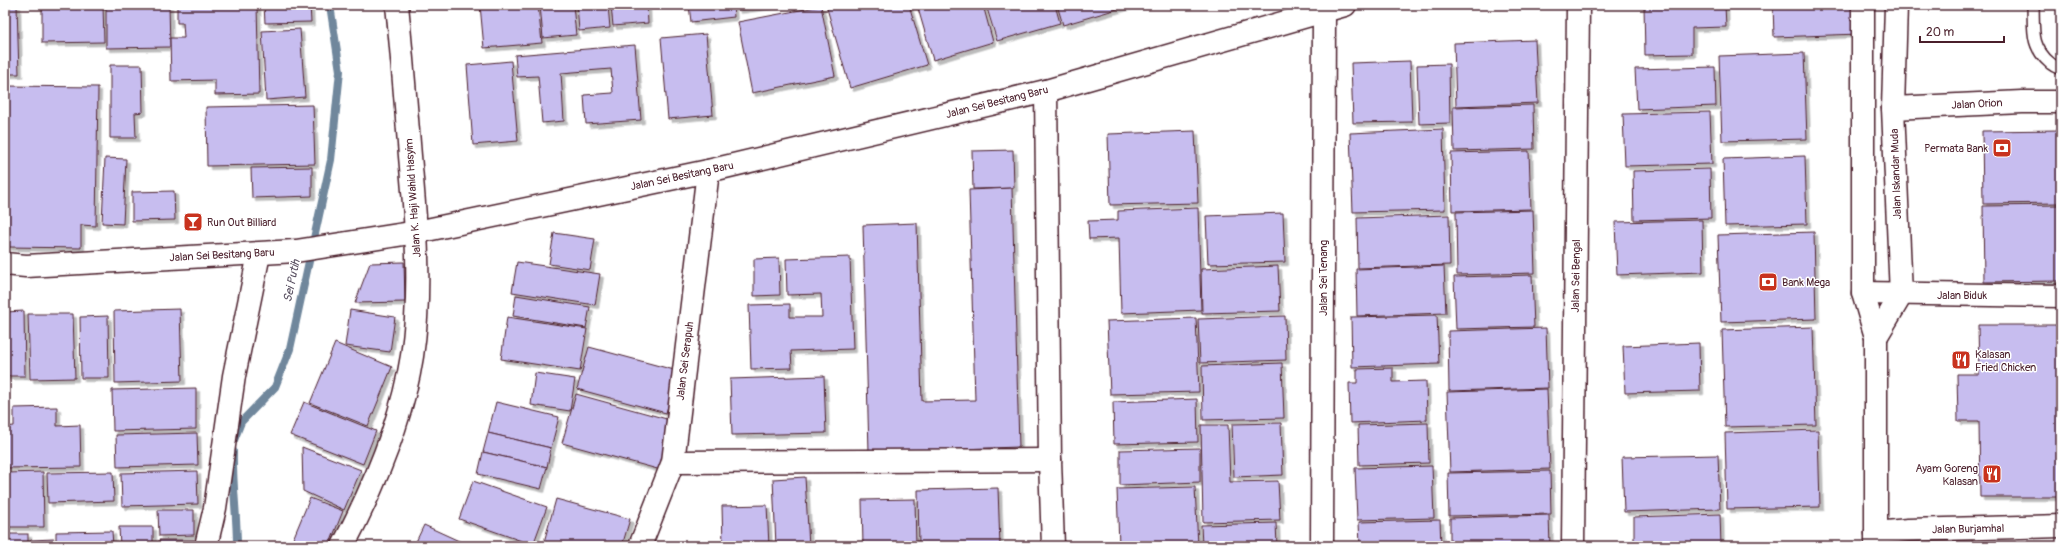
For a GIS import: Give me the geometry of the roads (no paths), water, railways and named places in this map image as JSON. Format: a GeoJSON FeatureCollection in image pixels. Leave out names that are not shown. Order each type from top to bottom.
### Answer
{"type":"FeatureCollection","features":[{"type":"Feature","properties":{"kind":"street","name":"Jalan K. Haji Wahid Hasyim"},"geometry":{"type":"LineString","coordinates":[[343,546],[384,456],[402,399],[412,356],[416,299],[417,232],[397,5]]}},
{"type":"Feature","properties":{"kind":"street","name":"Jalan Sei Besitang Baru"},"geometry":{"type":"LineString","coordinates":[[5,264],[26,266],[259,254],[296,251],[417,232],[708,171],[1046,90],[1345,5]]}},
{"type":"Feature","properties":{"kind":"street","name":"Jalan Sei Bengal"},"geometry":{"type":"LineString","coordinates":[[1573,546],[1578,5]]}},
{"type":"Feature","properties":{"kind":"street"},"geometry":{"type":"LineString","coordinates":[[1863,5],[1863,293],[1876,337],[1876,540]]}},
{"type":"Feature","properties":{"kind":"street","name":"Jalan Iskandar Muda"},"geometry":{"type":"LineString","coordinates":[[1896,5],[1894,108],[1901,295]]}},
{"type":"Feature","properties":{"kind":"street","name":"Jalan Sei Tenang"},"geometry":{"type":"LineString","coordinates":[[1322,546],[1324,11]]}},
{"type":"Feature","properties":{"kind":"street"},"geometry":{"type":"LineString","coordinates":[[1862,65],[1894,67]]}},
{"type":"Feature","properties":{"kind":"street"},"geometry":{"type":"LineString","coordinates":[[1046,90],[1050,460],[1054,546]]}},
{"type":"Feature","properties":{"kind":"street","name":"Jalan Orion"},"geometry":{"type":"LineString","coordinates":[[1894,108],[2022,102],[2061,102]]}},
{"type":"Feature","properties":{"kind":"street","name":"Jalan Sei Serapuh"},"geometry":{"type":"LineString","coordinates":[[640,546],[673,462],[708,171]]}},
{"type":"Feature","properties":{"kind":"street"},"geometry":{"type":"LineString","coordinates":[[206,546],[215,508],[234,376],[259,254]]}},
{"type":"Feature","properties":{"kind":"street","name":"Jalan Biduk"},"geometry":{"type":"LineString","coordinates":[[1863,293],[1901,295],[2061,296]]}},
{"type":"Feature","properties":{"kind":"street"},"geometry":{"type":"LineString","coordinates":[[1876,337],[1901,295]]}},
{"type":"Feature","properties":{"kind":"street"},"geometry":{"type":"LineString","coordinates":[[673,462],[1050,460]]}},
{"type":"Feature","properties":{"kind":"street","name":"Jalan Burjamhal"},"geometry":{"type":"LineString","coordinates":[[1876,540],[1908,530],[2061,526]]}},
{"type":"Feature","properties":{"kind":"lane"},"geometry":{"type":"LineString","coordinates":[[2033,5],[2034,38],[2041,55],[2057,68],[2061,68]]}},
{"type":"Feature","properties":{"kind":"waterway","name":"Sei Putih"},"geometry":{"type":"LineString","coordinates":[[234,440],[241,422],[275,387],[290,349],[331,160],[340,71],[330,5]]}},
{"type":"Feature","properties":{"kind":"waterway","name":"Sei Putih"},"geometry":{"type":"LineString","coordinates":[[233,451],[237,546]]}},
{"type":"Feature","properties":{"kind":"place","name":"Permata Bank"},"geometry":{"type":"Point","coordinates":[2002,148]}},
{"type":"Feature","properties":{"kind":"place","name":"Run Out Billiard"},"geometry":{"type":"Point","coordinates":[193,222]}},
{"type":"Feature","properties":{"kind":"place","name":"Bank Mega"},"geometry":{"type":"Point","coordinates":[1768,282]}},
{"type":"Feature","properties":{"kind":"place","name":"Kalasan Fried Chicken"},"geometry":{"type":"Point","coordinates":[1961,360]}},
{"type":"Feature","properties":{"kind":"place","name":"Ayam Goreng Kalasan"},"geometry":{"type":"Point","coordinates":[1992,474]}}]}
